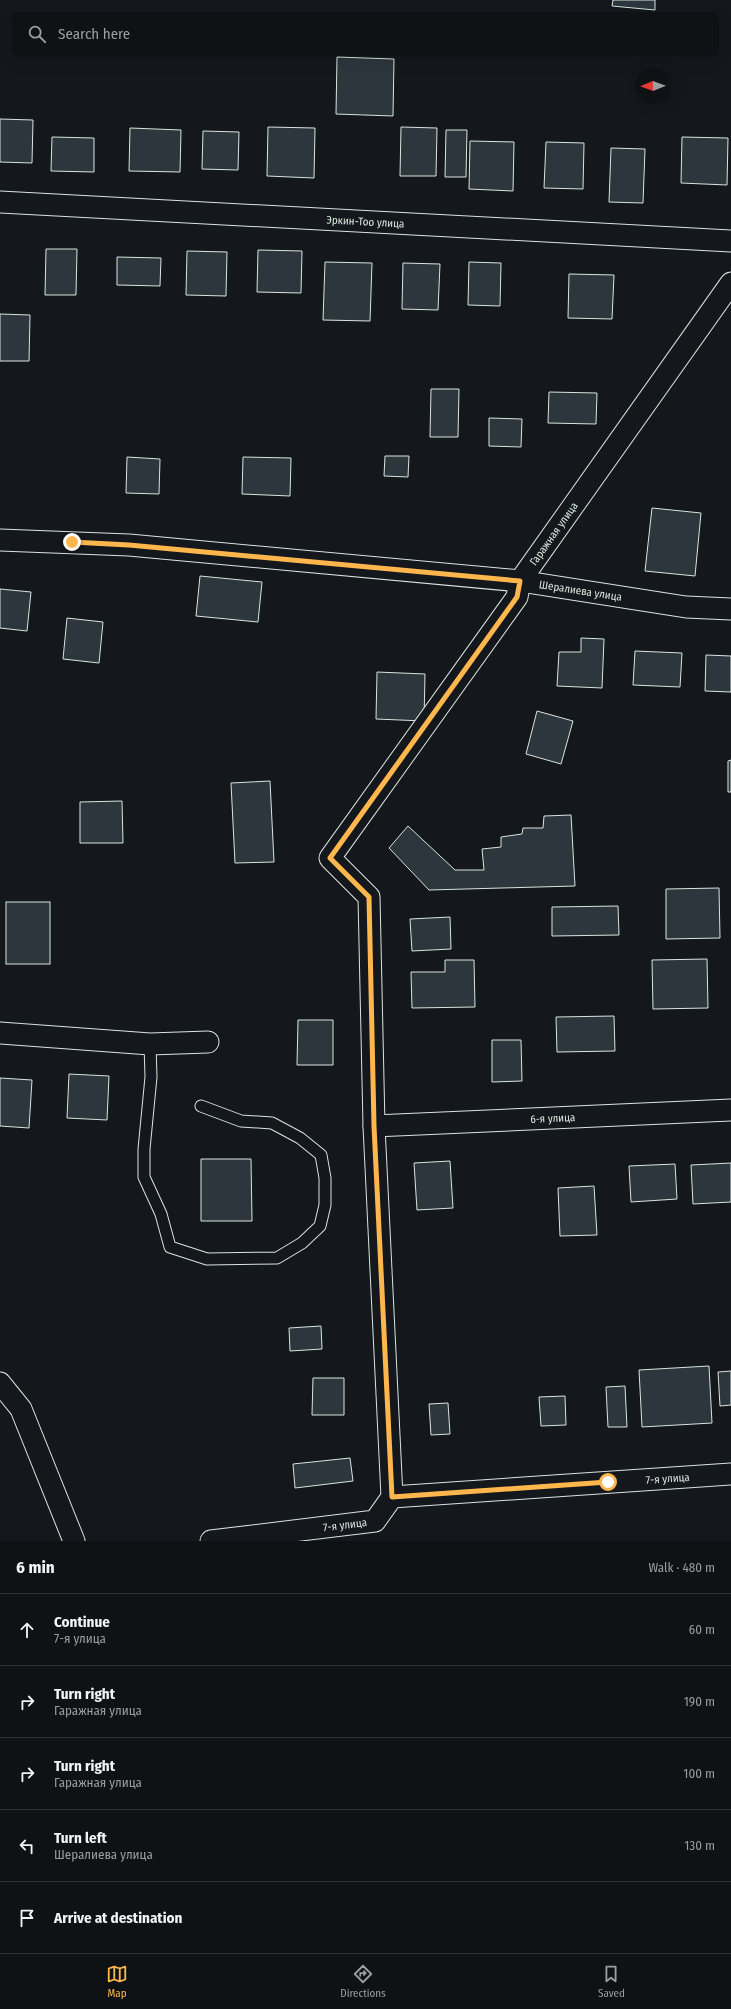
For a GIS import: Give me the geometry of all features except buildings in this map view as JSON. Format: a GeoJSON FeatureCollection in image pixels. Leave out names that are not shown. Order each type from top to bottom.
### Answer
{"type":"FeatureCollection","features":[{"type":"Feature","properties":{"kind":"street","name":"Эркин-Тоо улица"},"geometry":{"type":"LineString","coordinates":[[0,202],[731,241]]}},
{"type":"Feature","properties":{"kind":"street","name":"Гаражная улица"},"geometry":{"type":"LineString","coordinates":[[392,1497],[374,1126],[369,897],[330,858],[517,597],[520,581],[731,283]]}},
{"type":"Feature","properties":{"kind":"street","name":"Шералиева улица"},"geometry":{"type":"LineString","coordinates":[[0,540],[129,545],[520,581],[686,607],[731,609]]}},
{"type":"Feature","properties":{"kind":"street"},"geometry":{"type":"LineString","coordinates":[[0,1033],[150,1044],[208,1042]]}},
{"type":"Feature","properties":{"kind":"street","name":"6-я улица"},"geometry":{"type":"LineString","coordinates":[[374,1126],[731,1110]]}},
{"type":"Feature","properties":{"kind":"street"},"geometry":{"type":"LineString","coordinates":[[0,1382],[22,1409],[74,1541]]}},
{"type":"Feature","properties":{"kind":"street","name":"7-я улица"},"geometry":{"type":"LineString","coordinates":[[211,1541],[375,1521],[392,1497],[731,1474]]}},
{"type":"Feature","properties":{"kind":"lane"},"geometry":{"type":"LineString","coordinates":[[150,1044],[150,1084],[144,1149],[144,1177],[160,1214],[170,1247],[207,1259],[277,1258],[302,1242],[320,1226],[325,1205],[325,1178],[322,1155],[300,1138],[272,1123],[241,1121],[202,1106]]}},
{"type":"Feature","properties":{"kind":"route"},"geometry":{"type":"LineString","coordinates":[[72,542],[129,545],[520,581],[517,597],[330,858],[369,897],[374,1126],[392,1497],[608,1482]]}}]}
